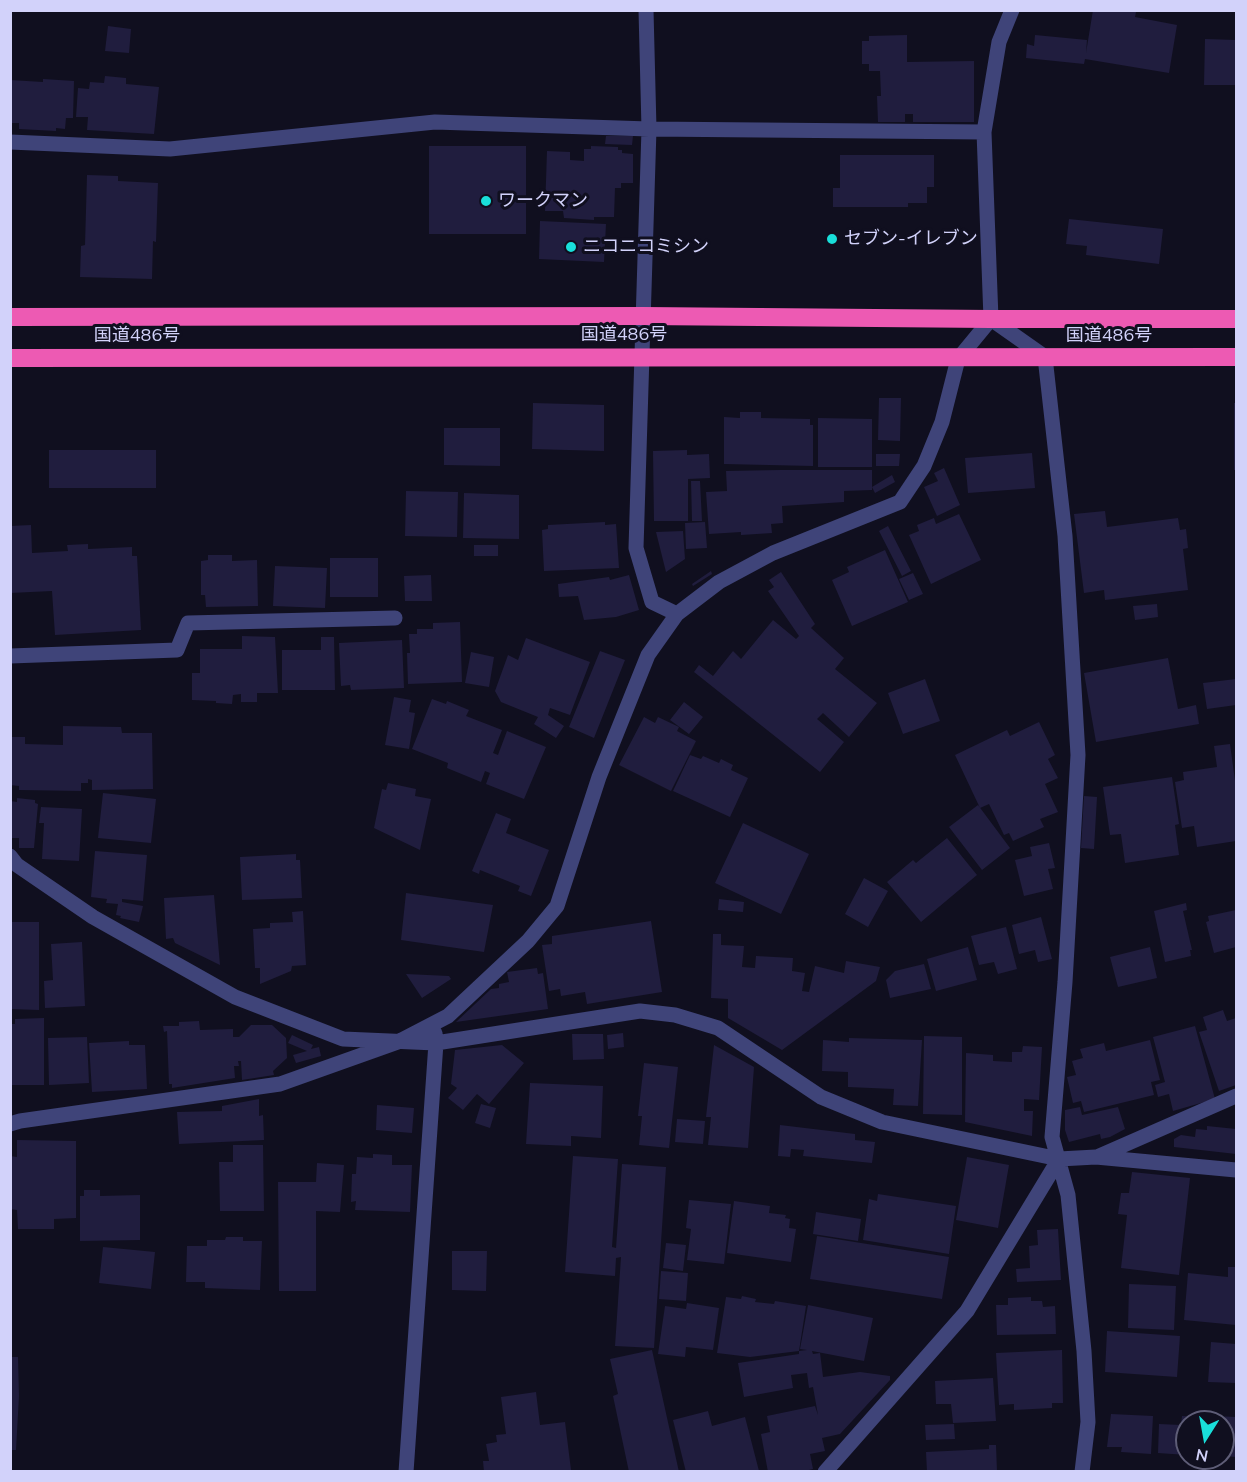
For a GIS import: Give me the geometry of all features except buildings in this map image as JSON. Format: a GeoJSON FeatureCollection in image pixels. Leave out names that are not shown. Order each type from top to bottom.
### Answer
{"type":"FeatureCollection","features":[{"type":"Feature","properties":{"kind":"highway","name":"国道486号"},"geometry":{"type":"LineString","coordinates":[[10,317],[644,316],[991,320],[1236,319]]}},
{"type":"Feature","properties":{"kind":"highway","name":"国道486号"},"geometry":{"type":"LineString","coordinates":[[10,358],[1236,357]]}},
{"type":"Feature","properties":{"kind":"street"},"geometry":{"type":"LineString","coordinates":[[646,10],[649,129],[636,548],[652,602],[678,614]]}},
{"type":"Feature","properties":{"kind":"street"},"geometry":{"type":"LineString","coordinates":[[10,1124],[280,1084],[398,1042],[448,1016],[528,940],[557,906],[598,777],[648,655],[678,614],[719,582],[773,553],[900,502],[924,466],[942,422],[958,359],[991,320],[984,132],[999,42],[1012,10]]}},
{"type":"Feature","properties":{"kind":"street"},"geometry":{"type":"LineString","coordinates":[[10,142],[170,149],[435,122],[649,129],[984,132]]}},
{"type":"Feature","properties":{"kind":"street"},"geometry":{"type":"LineString","coordinates":[[991,320],[1045,357],[1065,536],[1078,755],[1065,982],[1052,1137],[1068,1195],[1084,1351],[1088,1422],[1082,1472]]}},
{"type":"Feature","properties":{"kind":"street"},"geometry":{"type":"LineString","coordinates":[[10,656],[177,650],[189,623],[395,618]]}},
{"type":"Feature","properties":{"kind":"street"},"geometry":{"type":"LineString","coordinates":[[10,856],[17,865],[93,917],[236,997],[343,1039],[436,1043],[640,1011],[675,1015],[718,1028],[821,1097],[882,1122],[1059,1159],[1096,1157],[1236,1170]]}},
{"type":"Feature","properties":{"kind":"street"},"geometry":{"type":"LineString","coordinates":[[406,1472],[436,1043],[434,1024]]}},
{"type":"Feature","properties":{"kind":"street"},"geometry":{"type":"LineString","coordinates":[[343,1039],[353,1058]]}},
{"type":"Feature","properties":{"kind":"street"},"geometry":{"type":"LineString","coordinates":[[1096,1157],[1236,1096]]}},
{"type":"Feature","properties":{"kind":"street"},"geometry":{"type":"LineString","coordinates":[[825,1472],[967,1311],[1059,1159]]}},
{"type":"Feature","properties":{"kind":"place","name":"ワークマン"},"geometry":{"type":"Point","coordinates":[486,201]}},
{"type":"Feature","properties":{"kind":"place","name":"セブン-イレブン"},"geometry":{"type":"Point","coordinates":[832,239]}},
{"type":"Feature","properties":{"kind":"place","name":"ニコニコミシン"},"geometry":{"type":"Point","coordinates":[571,247]}}]}
